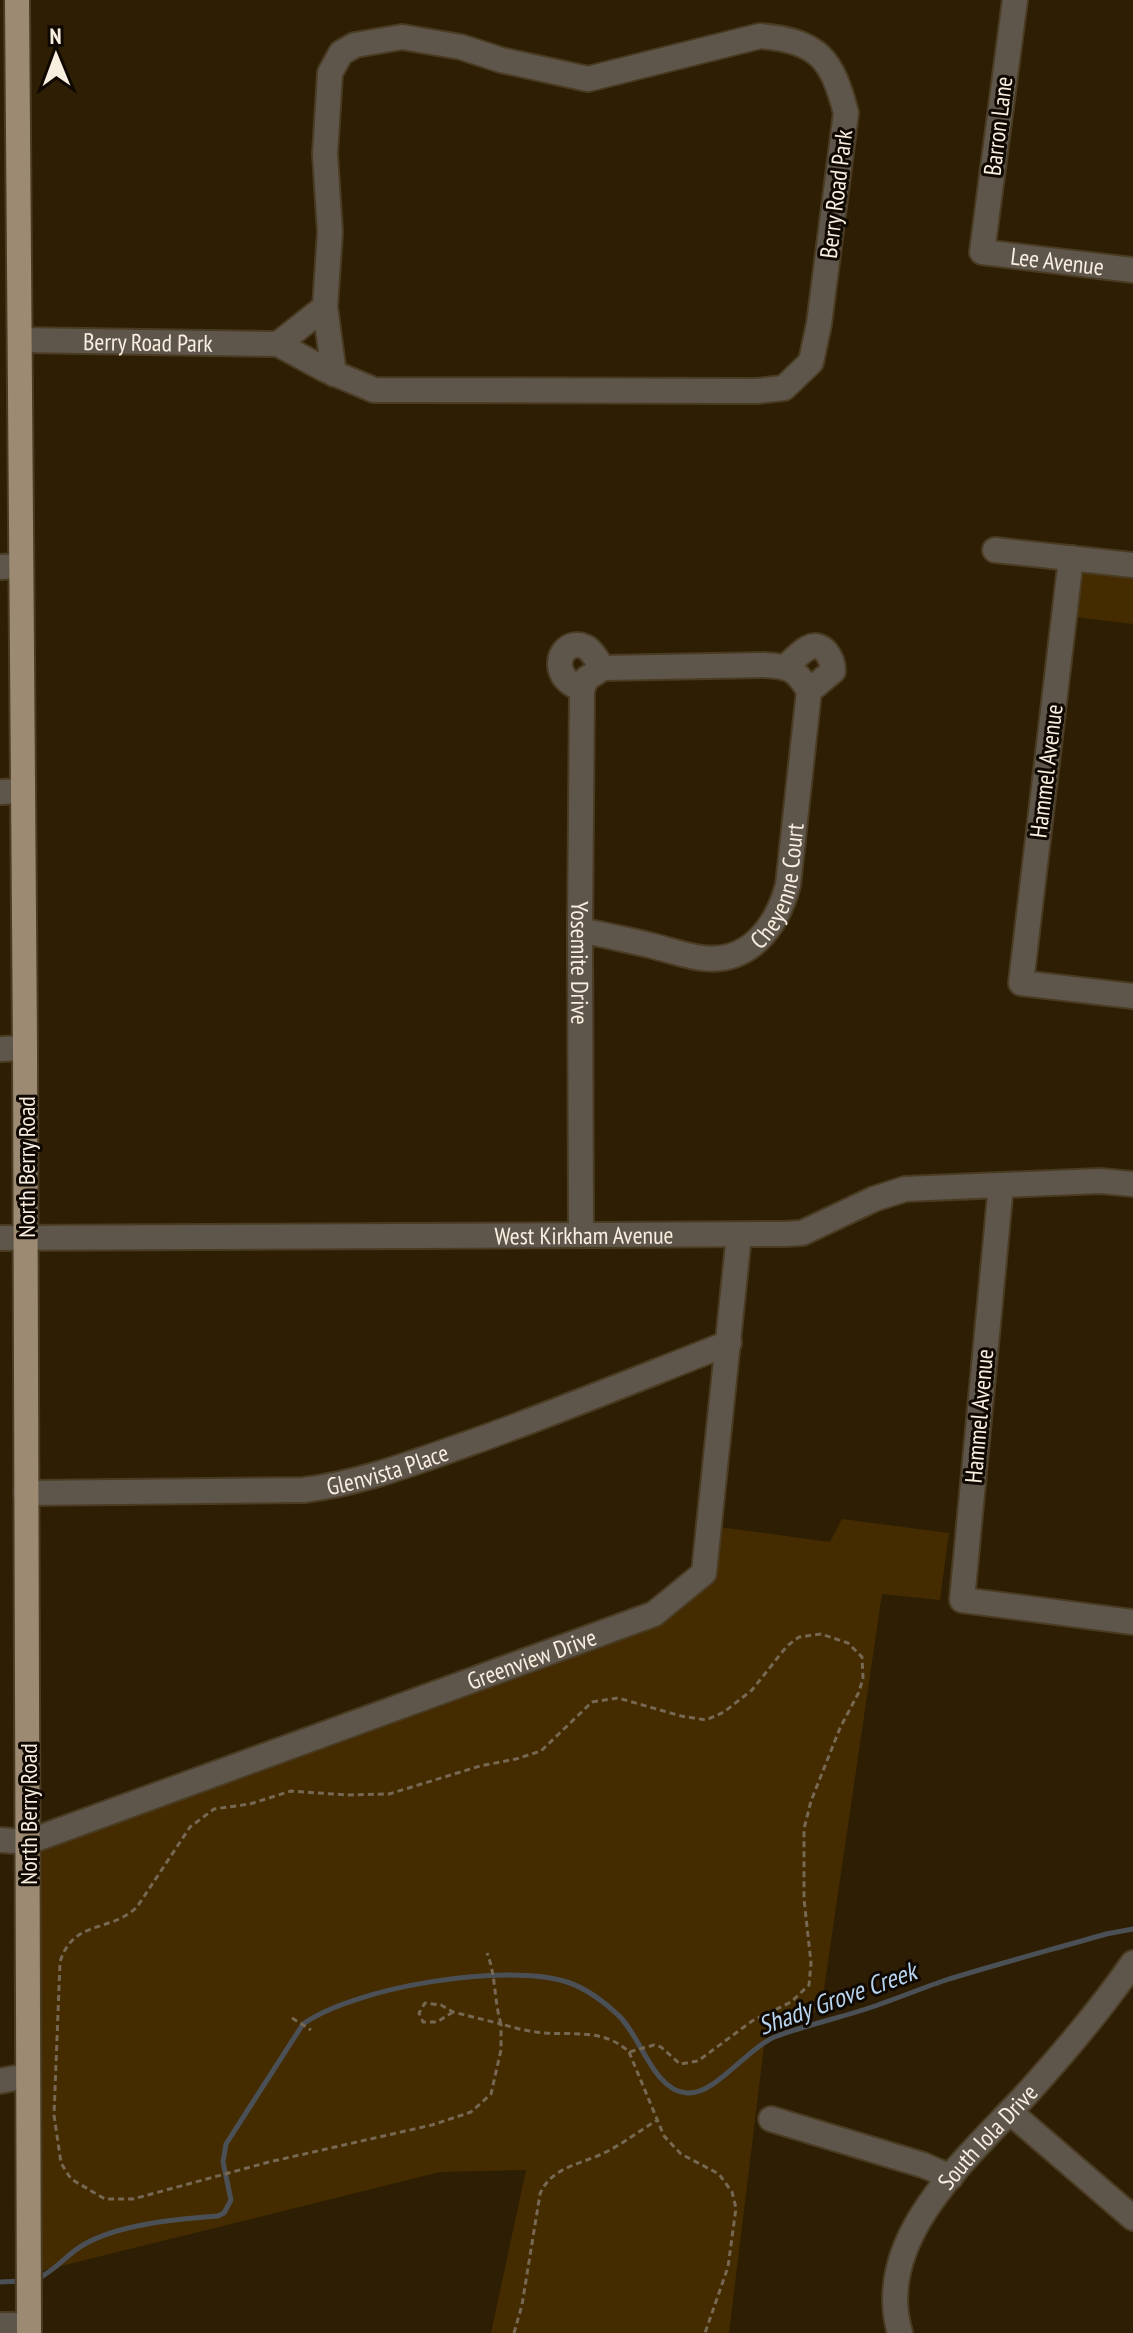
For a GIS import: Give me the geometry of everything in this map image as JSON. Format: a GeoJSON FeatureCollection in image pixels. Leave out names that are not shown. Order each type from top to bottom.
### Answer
{"type":"FeatureCollection","features":[{"type":"Feature","properties":{"kind":"main road","name":"North Berry Road"},"geometry":{"type":"LineString","coordinates":[[17,0],[9,144],[10,299],[20,340],[10,567],[11,791],[25,1048],[29,2329]]}},
{"type":"Feature","properties":{"kind":"street","name":"Barron Lane"},"geometry":{"type":"LineString","coordinates":[[982,252],[1015,0]]}},
{"type":"Feature","properties":{"kind":"street","name":"Berry Road Park"},"geometry":{"type":"LineString","coordinates":[[20,340],[278,344],[334,374],[374,390],[757,391],[784,388],[811,362],[819,324],[846,113],[838,82],[825,59],[805,45],[760,36],[588,79],[501,60],[461,47],[402,37],[355,45],[341,53],[330,73],[325,154],[330,232],[325,307],[334,374]]}},
{"type":"Feature","properties":{"kind":"street","name":"Lee Avenue"},"geometry":{"type":"LineString","coordinates":[[982,252],[1133,270]]}},
{"type":"Feature","properties":{"kind":"street"},"geometry":{"type":"LineString","coordinates":[[278,344],[325,307]]}},
{"type":"Feature","properties":{"kind":"street"},"geometry":{"type":"LineString","coordinates":[[995,550],[1133,565]]}},
{"type":"Feature","properties":{"kind":"street","name":"Hammel Avenue"},"geometry":{"type":"LineString","coordinates":[[1071,558],[1021,983],[1133,996]]}},
{"type":"Feature","properties":{"kind":"street"},"geometry":{"type":"LineString","coordinates":[[816,646],[826,651],[833,660],[833,671],[809,691],[801,677],[786,666],[808,647],[816,646]]}},
{"type":"Feature","properties":{"kind":"street","name":"Yosemite Drive"},"geometry":{"type":"LineString","coordinates":[[581,1235],[580,930],[591,679],[786,666]]}},
{"type":"Feature","properties":{"kind":"street","name":"Cheyenne Court"},"geometry":{"type":"LineString","coordinates":[[580,930],[703,958],[726,957],[747,949],[766,932],[782,908],[788,885],[809,691]]}},
{"type":"Feature","properties":{"kind":"street"},"geometry":{"type":"LineString","coordinates":[[0,1049],[25,1048]]}},
{"type":"Feature","properties":{"kind":"street","name":"West Kirkham Avenue"},"geometry":{"type":"LineString","coordinates":[[0,1238],[802,1233],[874,1199],[905,1189],[1100,1181],[1133,1184]]}},
{"type":"Feature","properties":{"kind":"street","name":"Hammel Avenue"},"geometry":{"type":"LineString","coordinates":[[1001,1185],[962,1600],[1133,1622]]}},
{"type":"Feature","properties":{"kind":"street","name":"Greenview Drive"},"geometry":{"type":"LineString","coordinates":[[28,1842],[654,1614],[704,1573],[739,1235]]}},
{"type":"Feature","properties":{"kind":"street","name":"Glenvista Place"},"geometry":{"type":"LineString","coordinates":[[26,1493],[304,1490],[341,1485],[379,1475],[510,1429],[729,1343]]}},
{"type":"Feature","properties":{"kind":"street"},"geometry":{"type":"LineString","coordinates":[[0,1840],[28,1842]]}},
{"type":"Feature","properties":{"kind":"street","name":"South Iola Drive"},"geometry":{"type":"LineString","coordinates":[[900,2333],[893,2311],[899,2263],[915,2225],[951,2177],[1059,2056],[1133,1963]]}},
{"type":"Feature","properties":{"kind":"street"},"geometry":{"type":"LineString","coordinates":[[0,2081],[26,2076]]}},
{"type":"Feature","properties":{"kind":"street"},"geometry":{"type":"LineString","coordinates":[[1010,2112],[1133,2218]]}},
{"type":"Feature","properties":{"kind":"street"},"geometry":{"type":"LineString","coordinates":[[771,2119],[923,2165],[951,2177]]}},
{"type":"Feature","properties":{"kind":"street"},"geometry":{"type":"LineString","coordinates":[[0,2325],[29,2329]]}},
{"type":"Feature","properties":{"kind":"path"},"geometry":{"type":"LineString","coordinates":[[487,1953],[492,1965],[495,2004],[501,2024],[501,2050],[491,2094],[471,2112],[432,2125],[236,2171],[133,2199],[105,2199],[71,2179],[61,2163],[54,2115],[60,1962],[64,1949],[77,1935],[129,1915],[190,1827],[200,1818],[214,1809],[250,1804],[291,1791],[347,1795],[405,1791],[452,1774],[516,1759],[541,1751],[592,1702],[609,1698],[706,1720],[724,1712],[752,1690],[787,1646],[799,1637],[821,1634],[848,1643],[862,1657],[863,1678],[811,1801],[804,1829],[804,1899],[812,1975],[809,1985],[791,2002],[752,2021],[698,2061],[680,2064],[661,2047],[654,2045],[629,2052]]}},
{"type":"Feature","properties":{"kind":"path"},"geometry":{"type":"LineString","coordinates":[[453,2012],[437,2022],[423,2022],[419,2013],[425,2003],[441,2005],[453,2012],[527,2031],[593,2034],[609,2038],[629,2052],[671,2146],[719,2174],[732,2192],[736,2208],[728,2267],[705,2333]]}},
{"type":"Feature","properties":{"kind":"path"},"geometry":{"type":"LineString","coordinates":[[292,2018],[311,2030]]}},
{"type":"Feature","properties":{"kind":"path"},"geometry":{"type":"LineString","coordinates":[[514,2333],[544,2184],[559,2171],[608,2151],[657,2120]]}},
{"type":"Feature","properties":{"kind":"shaded area"},"geometry":{"type":"Polygon","coordinates":[[[1080,570],[1133,577],[1133,624],[1075,617],[1080,570]]]}},
{"type":"Feature","properties":{"kind":"shaded area"},"geometry":{"type":"Polygon","coordinates":[[[842,1519],[949,1533],[940,1600],[882,1594],[821,2009],[765,2038],[729,2333],[491,2333],[526,2170],[440,2172],[37,2272],[34,1864],[40,1852],[670,1613],[690,1602],[701,1590],[719,1527],[830,1542],[842,1519]]]}},
{"type":"Feature","properties":{"kind":"waterway","name":"Shady Grove Creek"},"geometry":{"type":"LineString","coordinates":[[37,2279],[97,2238],[149,2224],[224,2213],[231,2200],[223,2162],[226,2144],[303,2024],[358,1999],[393,1989],[470,1977],[507,1975],[567,1982],[594,1995],[617,2014],[626,2023],[656,2073],[675,2090],[687,2093],[709,2087],[754,2050],[777,2036],[869,2008],[939,1982],[1133,1929]]}},
{"type":"Feature","properties":{"kind":"waterway","name":"Shady Grove Creek"},"geometry":{"type":"LineString","coordinates":[[0,2282],[23,2281]]}}]}
